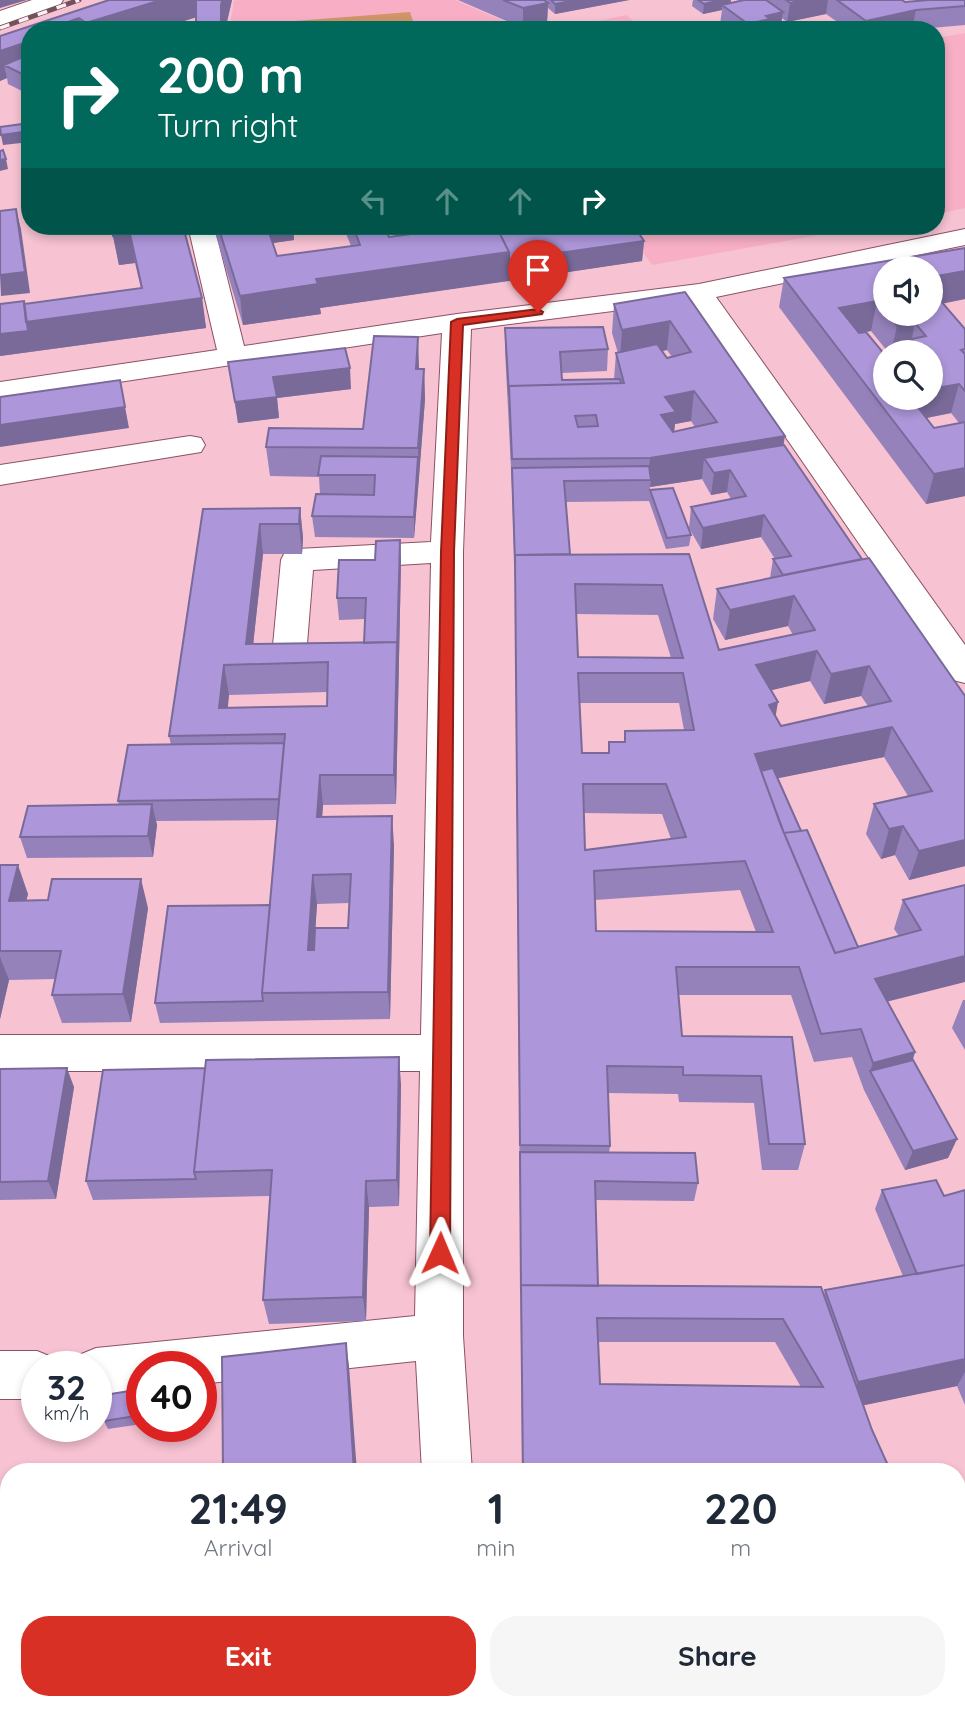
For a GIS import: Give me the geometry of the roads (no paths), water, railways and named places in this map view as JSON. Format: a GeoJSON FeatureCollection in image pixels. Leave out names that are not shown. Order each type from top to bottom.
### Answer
{"type":"FeatureCollection","features":[{"type":"Feature","properties":{"kind":"street"},"geometry":{"type":"LineString","coordinates":[[0,19],[52,0]]}},
{"type":"Feature","properties":{"kind":"street"},"geometry":{"type":"LineString","coordinates":[[203,235],[233,357]]}},
{"type":"Feature","properties":{"kind":"street"},"geometry":{"type":"LineString","coordinates":[[0,391],[457,322],[699,292],[965,237]]}},
{"type":"Feature","properties":{"kind":"street"},"geometry":{"type":"LineString","coordinates":[[699,292],[965,671]]}},
{"type":"Feature","properties":{"kind":"street"},"geometry":{"type":"LineString","coordinates":[[446,1463],[439,1336],[447,552],[457,322]]}},
{"type":"Feature","properties":{"kind":"street"},"geometry":{"type":"LineString","coordinates":[[0,475],[190,445]]}},
{"type":"Feature","properties":{"kind":"street"},"geometry":{"type":"LineString","coordinates":[[289,656],[297,560],[447,552]]}},
{"type":"Feature","properties":{"kind":"street"},"geometry":{"type":"LineString","coordinates":[[0,1053],[442,1052]]}},
{"type":"Feature","properties":{"kind":"street"},"geometry":{"type":"LineString","coordinates":[[217,1359],[439,1336]]}},
{"type":"Feature","properties":{"kind":"street"},"geometry":{"type":"LineString","coordinates":[[0,1375],[21,1375]]}},
{"type":"Feature","properties":{"kind":"railway"},"geometry":{"type":"LineString","coordinates":[[0,28],[79,0]]}}]}
